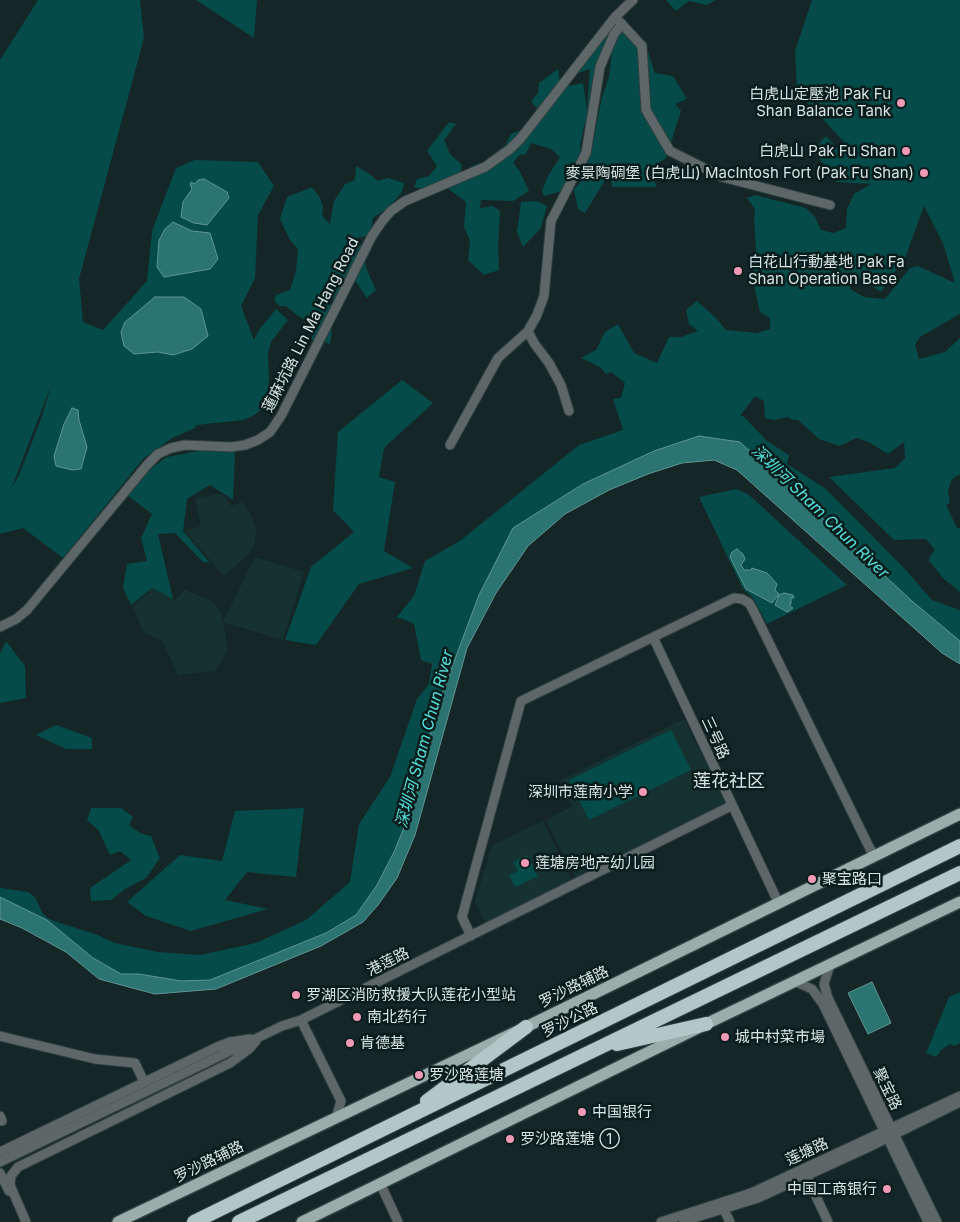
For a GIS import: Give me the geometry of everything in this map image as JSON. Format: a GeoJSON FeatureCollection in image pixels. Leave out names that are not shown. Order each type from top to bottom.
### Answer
{"type":"FeatureCollection","features":[{"type":"Feature","properties":{"kind":"highway","name":"罗沙公路"},"geometry":{"type":"LineString","coordinates":[[194,1222],[960,846]]}},
{"type":"Feature","properties":{"kind":"highway"},"geometry":{"type":"LineString","coordinates":[[239,1222],[960,873]]}},
{"type":"Feature","properties":{"kind":"highway"},"geometry":{"type":"LineString","coordinates":[[592,1050],[706,1024]]}},
{"type":"Feature","properties":{"kind":"highway"},"geometry":{"type":"LineString","coordinates":[[399,1122],[526,1027]]}},
{"type":"Feature","properties":{"kind":"main road","name":"罗沙路辅路"},"geometry":{"type":"LineString","coordinates":[[118,1222],[526,1027],[960,814]]}},
{"type":"Feature","properties":{"kind":"main road"},"geometry":{"type":"LineString","coordinates":[[302,1222],[960,902]]}},
{"type":"Feature","properties":{"kind":"street","name":"蓮麻坑路 Lin Ma Hang Road"},"geometry":{"type":"LineString","coordinates":[[0,627],[16,619],[27,610],[147,464],[158,454],[171,448],[185,445],[245,445],[258,440],[270,432],[281,416],[372,236],[383,220],[395,207],[405,201],[485,166],[510,149],[618,21],[633,0]]}},
{"type":"Feature","properties":{"kind":"street"},"geometry":{"type":"LineString","coordinates":[[450,445],[498,358],[528,331],[544,296],[551,221],[586,153],[600,66],[618,21],[642,46],[646,110],[670,151],[722,177],[830,205]]}},
{"type":"Feature","properties":{"kind":"street"},"geometry":{"type":"LineString","coordinates":[[528,331],[562,385],[569,411]]}},
{"type":"Feature","properties":{"kind":"street"},"geometry":{"type":"LineString","coordinates":[[471,936],[462,917],[521,700],[734,598],[742,599],[749,603],[874,857]]}},
{"type":"Feature","properties":{"kind":"street","name":"三号路"},"geometry":{"type":"LineString","coordinates":[[653,637],[778,904]]}},
{"type":"Feature","properties":{"kind":"street","name":"港莲路"},"geometry":{"type":"LineString","coordinates":[[0,1162],[282,1026],[301,1020],[732,806]]}},
{"type":"Feature","properties":{"kind":"street","name":"聚宝路"},"geometry":{"type":"LineString","coordinates":[[830,965],[824,984],[828,998],[928,1222]]}},
{"type":"Feature","properties":{"kind":"street","name":"聚宝路"},"geometry":{"type":"LineString","coordinates":[[796,982],[812,989],[823,1004],[937,1222]]}},
{"type":"Feature","properties":{"kind":"street"},"geometry":{"type":"LineString","coordinates":[[301,1020],[341,1101],[336,1118]]}},
{"type":"Feature","properties":{"kind":"street"},"geometry":{"type":"LineString","coordinates":[[0,1036],[95,1058],[135,1063],[144,1082]]}},
{"type":"Feature","properties":{"kind":"street"},"geometry":{"type":"LineString","coordinates":[[0,1152],[217,1047],[230,1042],[261,1036]]}},
{"type":"Feature","properties":{"kind":"street"},"geometry":{"type":"LineString","coordinates":[[25,1222],[10,1185],[11,1176],[18,1167],[230,1063],[249,1049],[261,1036]]}},
{"type":"Feature","properties":{"kind":"street","name":"莲塘路"},"geometry":{"type":"LineString","coordinates":[[682,1222],[758,1198],[960,1096]]}},
{"type":"Feature","properties":{"kind":"street"},"geometry":{"type":"LineString","coordinates":[[341,1101],[361,1106]]}},
{"type":"Feature","properties":{"kind":"street","name":"莲塘路"},"geometry":{"type":"LineString","coordinates":[[662,1222],[751,1193],[960,1102]]}},
{"type":"Feature","properties":{"kind":"street"},"geometry":{"type":"LineString","coordinates":[[0,1173],[25,1222]]}},
{"type":"Feature","properties":{"kind":"street"},"geometry":{"type":"LineString","coordinates":[[806,1175],[828,1222]]}},
{"type":"Feature","properties":{"kind":"street"},"geometry":{"type":"LineString","coordinates":[[380,1183],[398,1222]]}},
{"type":"Feature","properties":{"kind":"street"},"geometry":{"type":"LineString","coordinates":[[724,1210],[730,1222]]}},
{"type":"Feature","properties":{"kind":"shaded area"},"geometry":{"type":"Polygon","coordinates":[[[38,0],[140,0],[144,38],[79,279],[83,322],[103,330],[147,281],[152,231],[176,168],[195,160],[258,162],[274,186],[258,215],[255,278],[241,306],[254,340],[259,330],[276,309],[288,320],[271,342],[268,353],[269,378],[267,398],[262,409],[253,416],[243,420],[197,425],[193,429],[172,438],[143,459],[63,558],[23,528],[0,534],[0,60],[38,0]],[[52,383],[12,487],[19,475],[40,422],[52,383]]]}},
{"type":"Feature","properties":{"kind":"shaded area"},"geometry":{"type":"Polygon","coordinates":[[[196,0],[257,0],[254,38],[196,0]]]}},
{"type":"Feature","properties":{"kind":"shaded area"},"geometry":{"type":"Polygon","coordinates":[[[666,0],[716,0],[706,5],[689,1],[676,11],[666,0]]]}},
{"type":"Feature","properties":{"kind":"shaded area"},"geometry":{"type":"Polygon","coordinates":[[[812,0],[960,0],[960,314],[920,337],[915,345],[919,359],[945,352],[960,338],[960,474],[952,479],[948,491],[950,503],[946,505],[957,528],[960,528],[960,592],[944,579],[929,561],[930,556],[935,550],[926,539],[894,540],[829,477],[895,468],[905,458],[904,442],[888,454],[870,443],[857,438],[839,446],[819,439],[798,420],[788,417],[774,420],[765,418],[764,401],[755,396],[740,416],[743,416],[767,441],[789,455],[787,464],[826,489],[904,568],[932,600],[960,610],[960,653],[745,454],[693,446],[516,536],[449,685],[409,840],[377,898],[320,943],[198,985],[129,981],[0,908],[0,888],[28,892],[35,897],[43,914],[49,919],[95,934],[115,943],[158,952],[200,955],[256,943],[306,920],[350,882],[359,824],[390,777],[417,699],[429,684],[432,664],[421,660],[414,624],[401,618],[396,618],[414,596],[425,561],[461,540],[579,445],[623,430],[613,399],[621,398],[625,383],[611,372],[606,374],[600,367],[581,358],[596,350],[605,332],[618,324],[634,353],[657,363],[669,337],[681,337],[698,331],[689,324],[686,310],[697,301],[726,330],[757,333],[770,329],[770,318],[760,312],[753,281],[756,249],[755,209],[747,198],[755,195],[806,208],[815,217],[821,230],[833,233],[846,228],[847,209],[854,194],[871,184],[836,182],[840,169],[829,170],[812,151],[826,136],[844,155],[847,145],[797,92],[795,51],[812,0]],[[924,206],[905,258],[881,292],[854,275],[850,289],[864,297],[885,299],[910,268],[918,266],[955,283],[943,243],[924,206]]]}},
{"type":"Feature","properties":{"kind":"shaded area"},"geometry":{"type":"Polygon","coordinates":[[[614,25],[616,25],[605,58],[602,85],[596,108],[587,127],[585,122],[580,146],[583,165],[570,189],[544,196],[542,191],[548,176],[560,157],[551,149],[531,143],[526,154],[519,155],[513,163],[519,170],[529,191],[513,201],[481,200],[480,208],[493,206],[500,211],[499,270],[484,275],[468,260],[470,241],[464,227],[466,202],[443,185],[429,190],[414,187],[417,179],[429,176],[437,166],[427,151],[449,122],[456,124],[444,140],[450,154],[462,165],[459,182],[471,166],[499,157],[511,134],[526,128],[538,110],[531,101],[538,93],[539,83],[558,69],[560,83],[568,86],[583,83],[587,111],[590,69],[576,74],[614,25]]]}},
{"type":"Feature","properties":{"kind":"shaded area"},"geometry":{"type":"Polygon","coordinates":[[[622,32],[646,46],[655,73],[673,76],[687,99],[675,104],[681,111],[666,158],[655,165],[651,173],[657,187],[612,187],[610,172],[585,213],[578,209],[574,190],[580,182],[593,143],[602,97],[609,77],[613,43],[622,32]]]}},
{"type":"Feature","properties":{"kind":"shaded area"},"geometry":{"type":"Polygon","coordinates":[[[356,166],[378,181],[388,178],[404,183],[402,192],[389,207],[373,218],[370,235],[357,238],[362,246],[367,270],[376,290],[367,298],[356,282],[343,286],[336,279],[331,283],[341,287],[349,294],[343,304],[333,299],[330,293],[327,299],[328,304],[339,307],[327,324],[332,332],[330,344],[321,341],[318,346],[311,339],[315,329],[321,323],[318,320],[313,323],[298,316],[286,306],[280,306],[274,301],[276,295],[290,290],[296,271],[298,249],[290,240],[280,219],[287,197],[312,187],[319,196],[323,207],[322,216],[330,224],[334,201],[345,184],[355,180],[356,166]]]}},
{"type":"Feature","properties":{"kind":"shaded area"},"geometry":{"type":"Polygon","coordinates":[[[204,179],[227,192],[229,198],[207,225],[194,223],[181,217],[183,202],[192,189],[191,182],[195,184],[198,180],[204,179]]]}},
{"type":"Feature","properties":{"kind":"shaded area"},"geometry":{"type":"Polygon","coordinates":[[[536,201],[547,206],[541,228],[523,247],[517,232],[521,202],[536,201]]]}},
{"type":"Feature","properties":{"kind":"shaded area"},"geometry":{"type":"Polygon","coordinates":[[[173,222],[192,231],[210,233],[218,259],[210,269],[164,277],[157,267],[159,240],[165,229],[173,222]]]}},
{"type":"Feature","properties":{"kind":"shaded area"},"geometry":{"type":"Polygon","coordinates":[[[155,297],[184,297],[201,309],[208,336],[192,349],[173,355],[158,352],[134,354],[124,346],[121,332],[125,322],[155,297]]]}},
{"type":"Feature","properties":{"kind":"shaded area"},"geometry":{"type":"Polygon","coordinates":[[[402,380],[433,403],[384,448],[379,477],[395,482],[384,551],[413,568],[359,584],[316,645],[285,640],[311,567],[354,532],[333,510],[338,432],[402,380]]]}},
{"type":"Feature","properties":{"kind":"shaded area"},"geometry":{"type":"Polygon","coordinates":[[[72,408],[78,410],[87,447],[81,469],[72,470],[56,466],[54,456],[64,424],[72,408]]]}},
{"type":"Feature","properties":{"kind":"shaded area"},"geometry":{"type":"Polygon","coordinates":[[[699,436],[740,442],[912,601],[960,641],[960,664],[942,653],[737,470],[714,460],[682,463],[609,490],[565,514],[528,546],[496,593],[467,648],[415,835],[397,878],[363,922],[321,946],[216,989],[155,994],[99,979],[66,952],[22,928],[0,919],[0,897],[47,920],[93,958],[121,974],[139,974],[181,981],[210,980],[326,933],[356,915],[377,885],[394,852],[412,808],[437,707],[479,595],[513,528],[583,484],[654,451],[699,436]]]}},
{"type":"Feature","properties":{"kind":"shaded area"},"geometry":{"type":"Polygon","coordinates":[[[198,451],[235,452],[233,500],[210,485],[187,499],[183,531],[210,563],[203,562],[175,533],[158,534],[173,599],[152,588],[131,605],[123,588],[127,564],[147,561],[141,538],[152,514],[127,495],[150,469],[167,457],[198,451]]]}},
{"type":"Feature","properties":{"kind":"shaded area"},"geometry":{"type":"Polygon","coordinates":[[[736,489],[748,494],[847,585],[767,624],[753,598],[743,589],[699,497],[736,489]]]}},
{"type":"Feature","properties":{"kind":"shaded area"},"geometry":{"type":"Polygon","coordinates":[[[223,495],[231,506],[243,502],[252,517],[256,531],[255,542],[249,554],[224,576],[185,531],[201,526],[195,498],[223,495]]]}},
{"type":"Feature","properties":{"kind":"shaded area"},"geometry":{"type":"Polygon","coordinates":[[[737,549],[743,554],[745,559],[741,565],[744,570],[751,570],[752,568],[767,573],[777,584],[775,590],[779,594],[772,603],[746,589],[730,557],[732,552],[737,549]]]}},
{"type":"Feature","properties":{"kind":"shaded area"},"geometry":{"type":"Polygon","coordinates":[[[255,557],[304,572],[283,640],[223,622],[255,557]]]}},
{"type":"Feature","properties":{"kind":"shaded area"},"geometry":{"type":"Polygon","coordinates":[[[152,589],[175,600],[185,590],[213,602],[220,610],[228,650],[215,671],[178,675],[163,642],[143,631],[133,606],[152,589]]]}},
{"type":"Feature","properties":{"kind":"shaded area"},"geometry":{"type":"Polygon","coordinates":[[[784,593],[793,595],[794,598],[791,598],[791,604],[789,605],[793,608],[787,612],[775,605],[779,595],[784,593]]]}},
{"type":"Feature","properties":{"kind":"shaded area"},"geometry":{"type":"Polygon","coordinates":[[[6,641],[25,666],[26,698],[0,703],[0,654],[6,641]]]}},
{"type":"Feature","properties":{"kind":"shaded area","name":"深圳市莲南小学"},"geometry":{"type":"Polygon","coordinates":[[[684,719],[726,804],[576,879],[546,820],[573,806],[561,780],[684,719]]]}},
{"type":"Feature","properties":{"kind":"shaded area"},"geometry":{"type":"Polygon","coordinates":[[[56,725],[92,738],[92,749],[66,749],[36,735],[56,725]]]}},
{"type":"Feature","properties":{"kind":"shaded area"},"geometry":{"type":"Polygon","coordinates":[[[671,730],[691,770],[589,820],[569,780],[671,730]]]}},
{"type":"Feature","properties":{"kind":"shaded area"},"geometry":{"type":"Polygon","coordinates":[[[91,808],[121,808],[133,817],[129,825],[140,833],[151,836],[160,858],[146,878],[125,889],[111,900],[91,901],[90,888],[131,860],[120,851],[110,855],[99,831],[87,820],[91,808]]]}},
{"type":"Feature","properties":{"kind":"shaded area"},"geometry":{"type":"Polygon","coordinates":[[[304,808],[296,877],[247,872],[225,900],[268,909],[191,931],[146,916],[127,902],[180,855],[222,861],[235,811],[304,808]]]}},
{"type":"Feature","properties":{"kind":"shaded area","name":"莲塘房地产幼儿园"},"geometry":{"type":"Polygon","coordinates":[[[543,821],[572,880],[486,923],[475,901],[492,846],[543,821]]]}},
{"type":"Feature","properties":{"kind":"shaded area"},"geometry":{"type":"Polygon","coordinates":[[[527,855],[538,876],[515,887],[509,875],[518,871],[513,862],[527,855]]]}},
{"type":"Feature","properties":{"kind":"shaded area"},"geometry":{"type":"Polygon","coordinates":[[[872,982],[891,1023],[868,1034],[848,993],[872,982]]]}},
{"type":"Feature","properties":{"kind":"shaded area"},"geometry":{"type":"Polygon","coordinates":[[[960,992],[960,1043],[955,1046],[950,1044],[941,1050],[936,1057],[926,1053],[949,997],[960,992]]]}},
{"type":"Feature","properties":{"kind":"place","name":"白虎山定壓池 Pak Fu Shan Balance Tank"},"geometry":{"type":"Point","coordinates":[901,103]}},
{"type":"Feature","properties":{"kind":"place","name":"白虎山 Pak Fu Shan"},"geometry":{"type":"Point","coordinates":[906,151]}},
{"type":"Feature","properties":{"kind":"place","name":"麥景陶碉堡 (白虎山) MacIntosh Fort (Pak Fu Shan)"},"geometry":{"type":"Point","coordinates":[924,173]}},
{"type":"Feature","properties":{"kind":"place","name":"白花山行動基地 Pak Fa Shan Operation Base"},"geometry":{"type":"Point","coordinates":[738,271]}},
{"type":"Feature","properties":{"kind":"place","name":"深圳市莲南小学"},"geometry":{"type":"Point","coordinates":[643,792]}},
{"type":"Feature","properties":{"kind":"place","name":"莲塘房地产幼儿园"},"geometry":{"type":"Point","coordinates":[525,863]}},
{"type":"Feature","properties":{"kind":"place","name":"聚宝路口"},"geometry":{"type":"Point","coordinates":[812,879]}},
{"type":"Feature","properties":{"kind":"place","name":"罗湖区消防救援大队莲花小型站"},"geometry":{"type":"Point","coordinates":[296,995]}},
{"type":"Feature","properties":{"kind":"place","name":"南北药行"},"geometry":{"type":"Point","coordinates":[357,1017]}},
{"type":"Feature","properties":{"kind":"place","name":"城中村菜市場"},"geometry":{"type":"Point","coordinates":[725,1037]}},
{"type":"Feature","properties":{"kind":"place","name":"肯德基"},"geometry":{"type":"Point","coordinates":[350,1043]}},
{"type":"Feature","properties":{"kind":"place","name":"罗沙路莲塘"},"geometry":{"type":"Point","coordinates":[419,1075]}},
{"type":"Feature","properties":{"kind":"place","name":"中国银行"},"geometry":{"type":"Point","coordinates":[582,1112]}},
{"type":"Feature","properties":{"kind":"place","name":"罗沙路莲塘 ①"},"geometry":{"type":"Point","coordinates":[510,1139]}},
{"type":"Feature","properties":{"kind":"place","name":"中国工商银行"},"geometry":{"type":"Point","coordinates":[887,1189]}},
{"type":"Feature","properties":{"kind":"district","name":"莲花社区"},"geometry":{"type":"Point","coordinates":[729,782]}},
{"type":"Feature","properties":{"kind":"water label","name":"深圳河 Sham Chun River"},"geometry":{"type":"Point","coordinates":[820,512]}},
{"type":"Feature","properties":{"kind":"water label","name":"深圳河 Sham Chun River"},"geometry":{"type":"Point","coordinates":[425,739]}}]}
